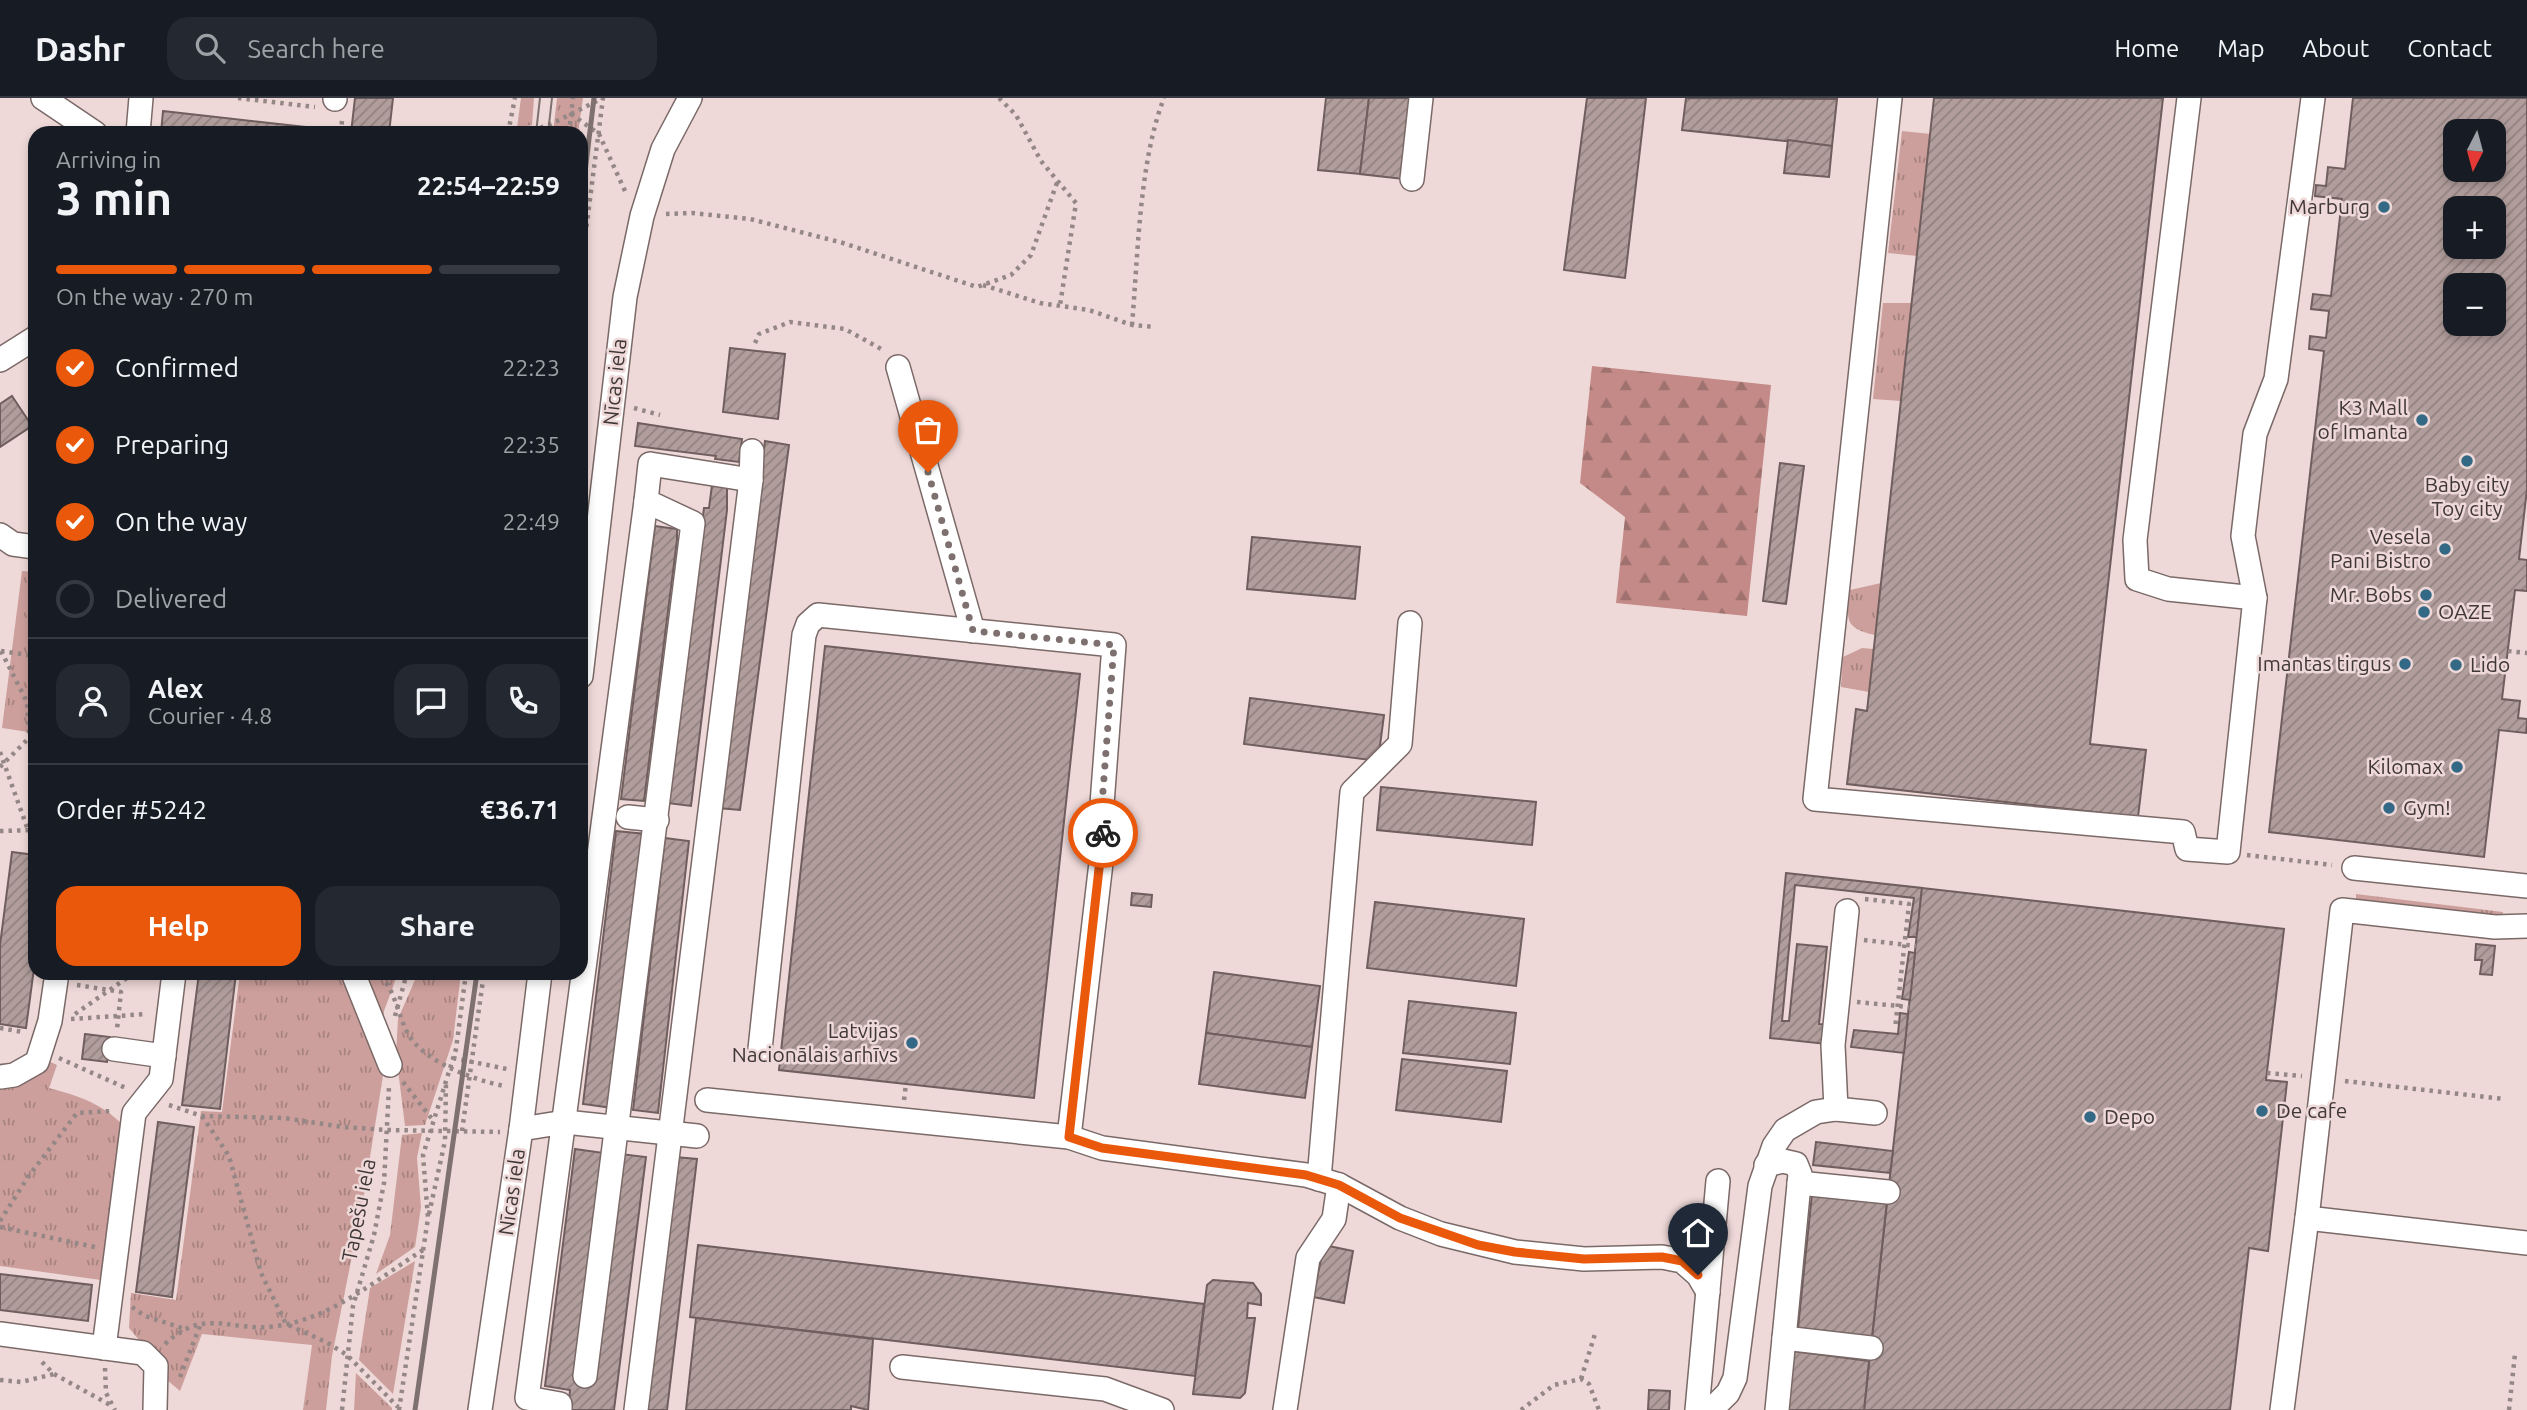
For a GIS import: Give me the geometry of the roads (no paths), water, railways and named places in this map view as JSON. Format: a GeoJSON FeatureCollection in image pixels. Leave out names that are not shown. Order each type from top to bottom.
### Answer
{"type":"FeatureCollection","features":[{"type":"Feature","properties":{"kind":"street"},"geometry":{"type":"LineString","coordinates":[[43,98],[85,126]]}},
{"type":"Feature","properties":{"kind":"street"},"geometry":{"type":"LineString","coordinates":[[139,126],[141,98]]}},
{"type":"Feature","properties":{"kind":"street","name":"Nīcas iela"},"geometry":{"type":"LineString","coordinates":[[588,616],[625,297],[642,216],[663,149],[690,98]]}},
{"type":"Feature","properties":{"kind":"street"},"geometry":{"type":"LineString","coordinates":[[1412,178],[1420,98]]}},
{"type":"Feature","properties":{"kind":"street"},"geometry":{"type":"LineString","coordinates":[[1890,98],[1815,799],[2183,831],[2188,849],[2228,852],[2255,598],[2243,536],[2255,434],[2276,379],[2313,98]]}},
{"type":"Feature","properties":{"kind":"street"},"geometry":{"type":"LineString","coordinates":[[2189,98],[2135,540],[2137,579],[2168,589],[2255,598]]}},
{"type":"Feature","properties":{"kind":"street"},"geometry":{"type":"LineString","coordinates":[[0,360],[28,342]]}},
{"type":"Feature","properties":{"kind":"street"},"geometry":{"type":"LineString","coordinates":[[898,367],[973,631]]}},
{"type":"Feature","properties":{"kind":"street"},"geometry":{"type":"LineString","coordinates":[[636,1410],[751,480],[752,451]]}},
{"type":"Feature","properties":{"kind":"street"},"geometry":{"type":"LineString","coordinates":[[588,946],[650,464],[751,480]]}},
{"type":"Feature","properties":{"kind":"street"},"geometry":{"type":"LineString","coordinates":[[584,1376],[693,523],[646,501]]}},
{"type":"Feature","properties":{"kind":"street"},"geometry":{"type":"LineString","coordinates":[[0,535],[13,544],[28,546]]}},
{"type":"Feature","properties":{"kind":"street"},"geometry":{"type":"LineString","coordinates":[[760,1049],[804,635],[808,624],[818,615],[1114,645],[1102,804],[1104,836],[1069,1137]]}},
{"type":"Feature","properties":{"kind":"street"},"geometry":{"type":"LineString","coordinates":[[1285,1410],[1308,1258],[1335,1219],[1329,1182],[1353,792],[1400,744],[1410,623]]}},
{"type":"Feature","properties":{"kind":"street"},"geometry":{"type":"LineString","coordinates":[[628,817],[657,820]]}},
{"type":"Feature","properties":{"kind":"street"},"geometry":{"type":"LineString","coordinates":[[2354,868],[2527,886]]}},
{"type":"Feature","properties":{"kind":"street"},"geometry":{"type":"LineString","coordinates":[[2282,1410],[2342,910],[2495,927],[2527,926]]}},
{"type":"Feature","properties":{"kind":"street"},"geometry":{"type":"LineString","coordinates":[[1836,1109],[1833,1045],[1847,911]]}},
{"type":"Feature","properties":{"kind":"street"},"geometry":{"type":"LineString","coordinates":[[0,1077],[14,1075],[37,1062],[50,1021],[56,980]]}},
{"type":"Feature","properties":{"kind":"street"},"geometry":{"type":"LineString","coordinates":[[104,1348],[116,1251],[140,1105],[161,1079],[173,980]]}},
{"type":"Feature","properties":{"kind":"street"},"geometry":{"type":"LineString","coordinates":[[356,980],[390,1065]]}},
{"type":"Feature","properties":{"kind":"street","name":"Nīcas iela"},"geometry":{"type":"LineString","coordinates":[[480,1410],[522,1129],[539,980]]}},
{"type":"Feature","properties":{"kind":"street"},"geometry":{"type":"LineString","coordinates":[[560,1410],[561,1404],[526,1404],[584,980]]}},
{"type":"Feature","properties":{"kind":"street"},"geometry":{"type":"LineString","coordinates":[[114,1049],[164,1056]]}},
{"type":"Feature","properties":{"kind":"street"},"geometry":{"type":"LineString","coordinates":[[706,1100],[1069,1137],[1102,1148],[1329,1182],[1400,1218],[1478,1245],[1552,1256],[1636,1259],[1662,1257],[1682,1261],[1698,1275],[1708,1292]]}},
{"type":"Feature","properties":{"kind":"street"},"geometry":{"type":"LineString","coordinates":[[1711,1410],[1728,1393],[1735,1378],[1760,1186],[1766,1165],[1785,1130],[1816,1112],[1836,1109],[1875,1112]]}},
{"type":"Feature","properties":{"kind":"street"},"geometry":{"type":"LineString","coordinates":[[522,1129],[565,1122],[697,1136]]}},
{"type":"Feature","properties":{"kind":"street"},"geometry":{"type":"LineString","coordinates":[[1766,1165],[1783,1161],[1796,1164],[1799,1183],[1777,1410]]}},
{"type":"Feature","properties":{"kind":"street"},"geometry":{"type":"LineString","coordinates":[[1697,1410],[1718,1181]]}},
{"type":"Feature","properties":{"kind":"street"},"geometry":{"type":"LineString","coordinates":[[1799,1183],[1888,1192]]}},
{"type":"Feature","properties":{"kind":"street"},"geometry":{"type":"LineString","coordinates":[[2306,1218],[2527,1243]]}},
{"type":"Feature","properties":{"kind":"street"},"geometry":{"type":"LineString","coordinates":[[1708,1292],[1716,1280],[1723,1276],[1736,1279],[1747,1296]]}},
{"type":"Feature","properties":{"kind":"street"},"geometry":{"type":"LineString","coordinates":[[10,1336],[143,1353],[156,1366],[155,1407]]}},
{"type":"Feature","properties":{"kind":"street"},"geometry":{"type":"LineString","coordinates":[[1784,1338],[1871,1348]]}},
{"type":"Feature","properties":{"kind":"street"},"geometry":{"type":"LineString","coordinates":[[902,1367],[1105,1389],[1162,1410]]}},
{"type":"Feature","properties":{"kind":"tram line"},"geometry":{"type":"LineString","coordinates":[[537,126],[540,98]]}},
{"type":"Feature","properties":{"kind":"tram line"},"geometry":{"type":"LineString","coordinates":[[549,126],[552,98]]}},
{"type":"Feature","properties":{"kind":"railway"},"geometry":{"type":"LineString","coordinates":[[588,147],[594,98]]}},
{"type":"Feature","properties":{"kind":"railway"},"geometry":{"type":"LineString","coordinates":[[415,1410],[476,980]]}},
{"type":"Feature","properties":{"kind":"place","name":"Marburg"},"geometry":{"type":"Point","coordinates":[2384,207]}},
{"type":"Feature","properties":{"kind":"place","name":"K3 Mall of Imanta"},"geometry":{"type":"Point","coordinates":[2422,420]}},
{"type":"Feature","properties":{"kind":"place","name":"Baby city Toy city"},"geometry":{"type":"Point","coordinates":[2467,461]}},
{"type":"Feature","properties":{"kind":"place","name":"Vesela Pani Bistro"},"geometry":{"type":"Point","coordinates":[2445,549]}},
{"type":"Feature","properties":{"kind":"place","name":"Mr. Bobs"},"geometry":{"type":"Point","coordinates":[2426,595]}},
{"type":"Feature","properties":{"kind":"place","name":"OAZE"},"geometry":{"type":"Point","coordinates":[2424,612]}},
{"type":"Feature","properties":{"kind":"place","name":"Imantas tirgus"},"geometry":{"type":"Point","coordinates":[2405,664]}},
{"type":"Feature","properties":{"kind":"place","name":"Lido"},"geometry":{"type":"Point","coordinates":[2456,665]}},
{"type":"Feature","properties":{"kind":"place","name":"Kilomax"},"geometry":{"type":"Point","coordinates":[2457,767]}},
{"type":"Feature","properties":{"kind":"place","name":"Gym!"},"geometry":{"type":"Point","coordinates":[2389,808]}},
{"type":"Feature","properties":{"kind":"place","name":"Latvijas Nacionālais arhīvs"},"geometry":{"type":"Point","coordinates":[912,1043]}},
{"type":"Feature","properties":{"kind":"place","name":"De cafe"},"geometry":{"type":"Point","coordinates":[2262,1111]}},
{"type":"Feature","properties":{"kind":"place","name":"Depo"},"geometry":{"type":"Point","coordinates":[2090,1117]}}]}
